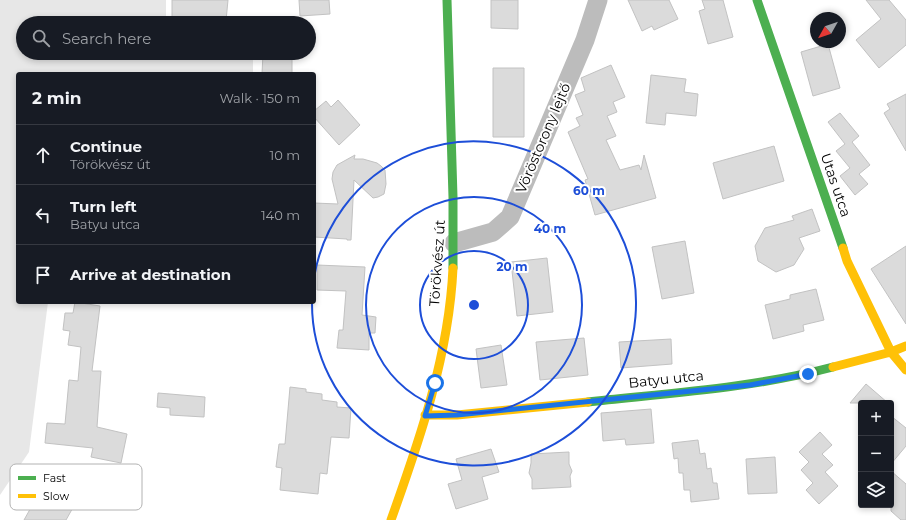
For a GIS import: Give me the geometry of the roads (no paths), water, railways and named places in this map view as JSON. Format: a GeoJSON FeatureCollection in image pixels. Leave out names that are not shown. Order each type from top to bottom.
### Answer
{"type":"FeatureCollection","features":[{"type":"Feature","properties":{"kind":"street","name":"Törökvész út"},"geometry":{"type":"LineString","coordinates":[[391,520],[411,466],[435,383],[451,291],[454,242],[447,0]]}},
{"type":"Feature","properties":{"kind":"street","name":"Vöröstorony lejtő"},"geometry":{"type":"LineString","coordinates":[[454,242],[493,232],[510,217],[585,40],[598,0]]}},
{"type":"Feature","properties":{"kind":"street","name":"Utas utca"},"geometry":{"type":"LineString","coordinates":[[757,0],[847,262],[891,352],[906,370]]}},
{"type":"Feature","properties":{"kind":"street","name":"Batyu utca"},"geometry":{"type":"LineString","coordinates":[[425,416],[457,415],[750,385],[808,374],[891,352],[906,346]]}}]}
